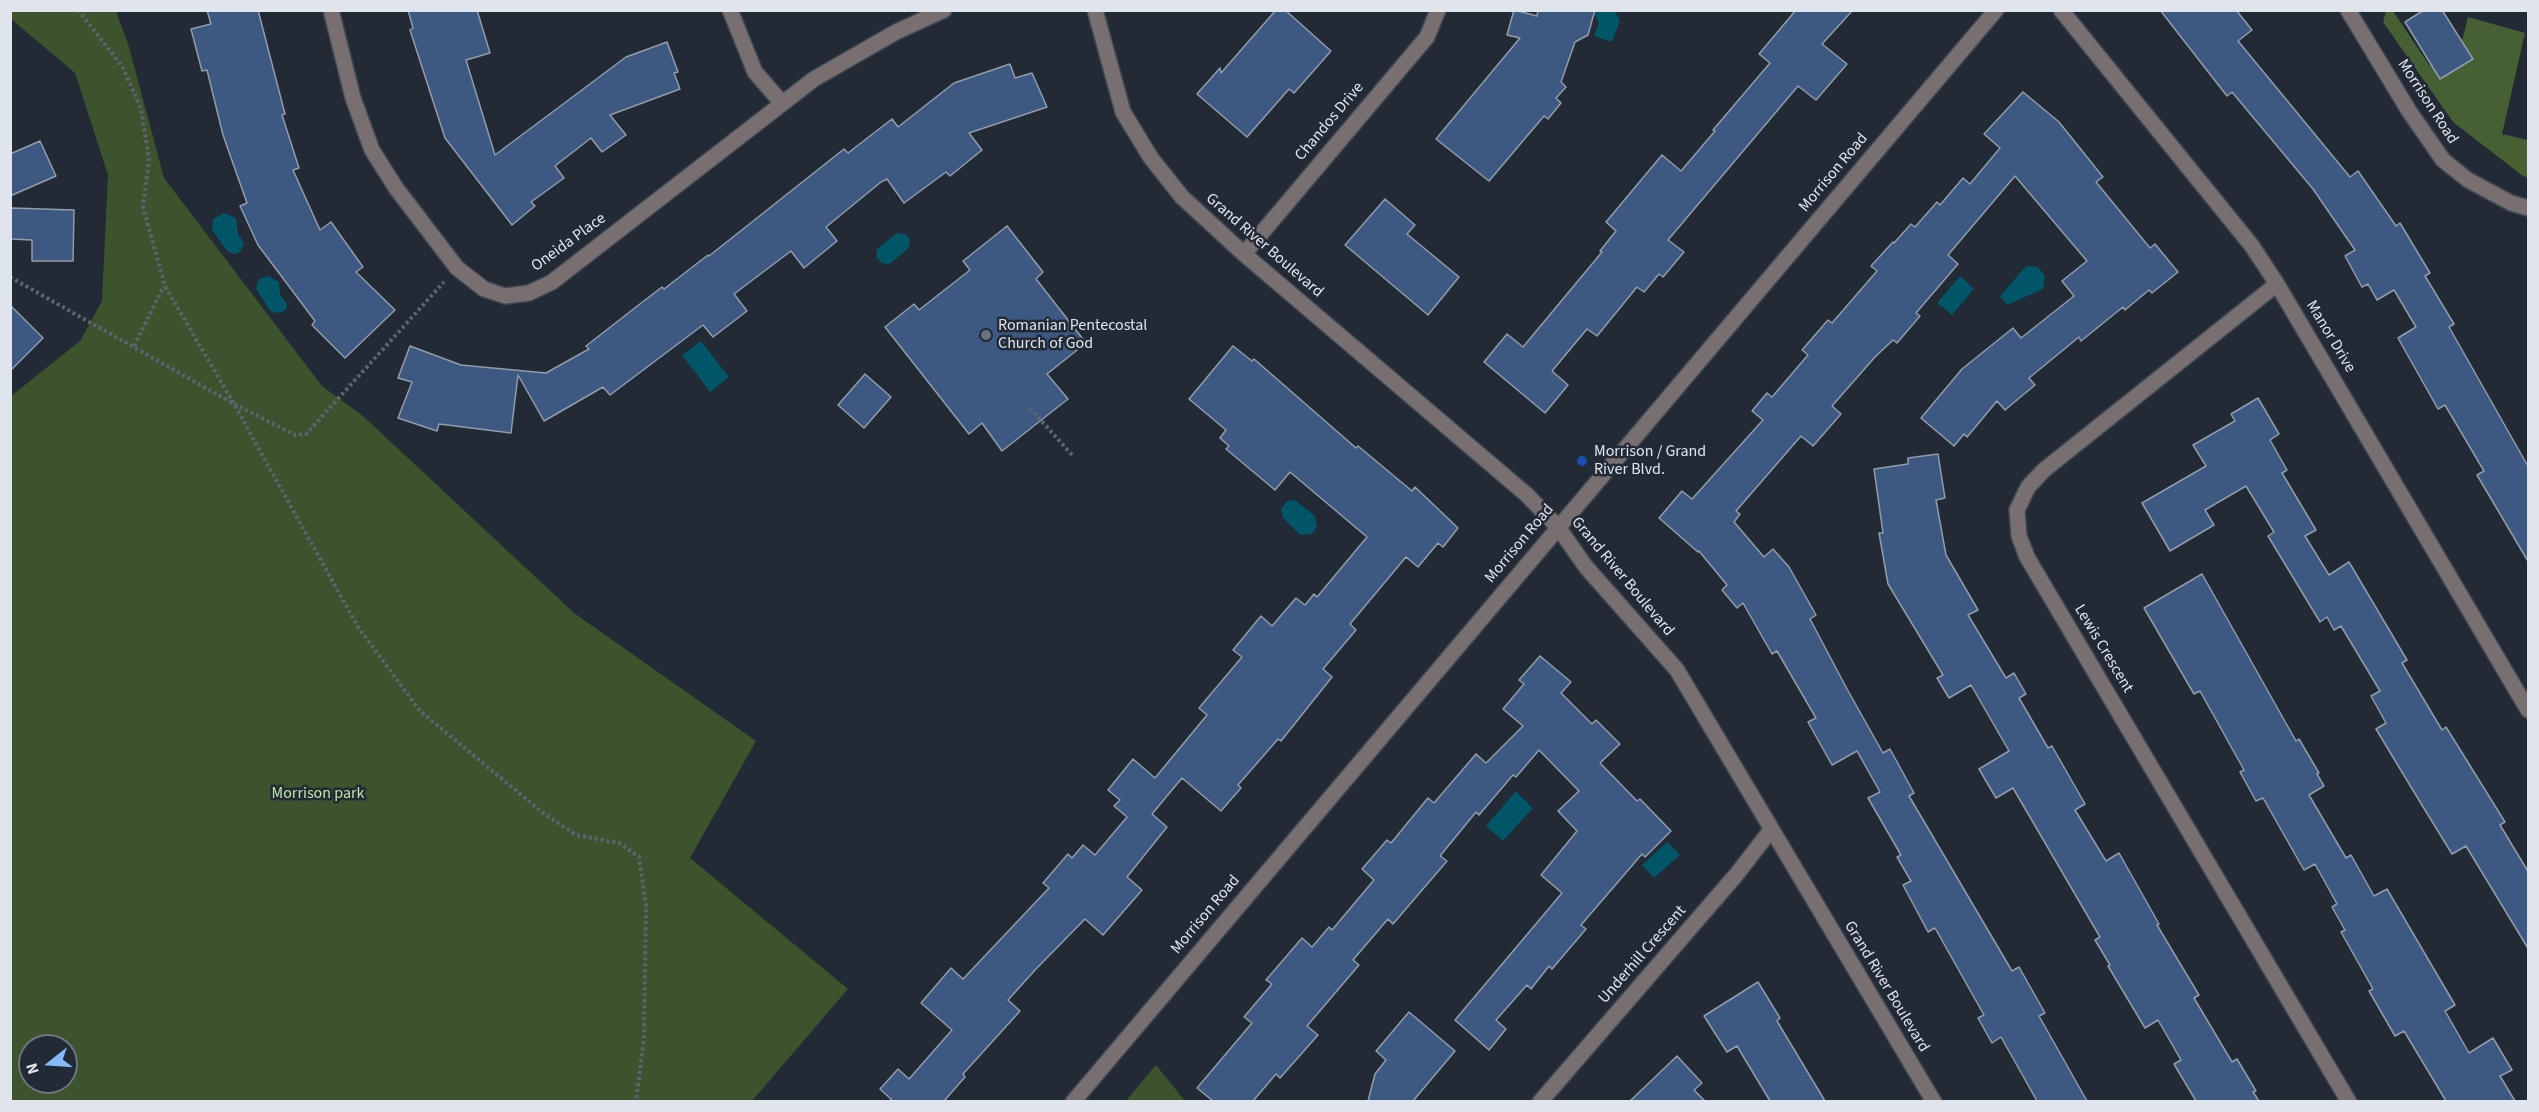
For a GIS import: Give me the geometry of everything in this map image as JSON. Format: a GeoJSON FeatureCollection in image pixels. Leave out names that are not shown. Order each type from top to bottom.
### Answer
{"type":"FeatureCollection","features":[{"type":"Feature","properties":{"kind":"street","name":"Oneida Place"},"geometry":{"type":"LineString","coordinates":[[331,10],[353,98],[372,150],[396,188],[457,268],[484,290],[505,296],[530,293],[552,282],[781,102],[814,79],[875,44],[944,10]]}},
{"type":"Feature","properties":{"kind":"street"},"geometry":{"type":"LineString","coordinates":[[730,10],[755,72],[781,102]]}},
{"type":"Feature","properties":{"kind":"street","name":"Grand River Boulevard"},"geometry":{"type":"LineString","coordinates":[[1095,10],[1123,112],[1140,140],[1182,197],[1244,254],[1527,495],[1558,527],[1586,567],[1677,670],[1934,1101]]}},
{"type":"Feature","properties":{"kind":"street","name":"Chandos Drive"},"geometry":{"type":"LineString","coordinates":[[1244,254],[1426,37],[1438,10]]}},
{"type":"Feature","properties":{"kind":"street","name":"Morrison Road"},"geometry":{"type":"LineString","coordinates":[[1072,1101],[1996,10]]}},
{"type":"Feature","properties":{"kind":"street","name":"Manor Drive"},"geometry":{"type":"LineString","coordinates":[[2061,10],[2252,246],[2277,284],[2529,710]]}},
{"type":"Feature","properties":{"kind":"street","name":"Morrison Road"},"geometry":{"type":"LineString","coordinates":[[2348,10],[2409,111],[2443,160],[2468,180],[2511,203],[2529,208]]}},
{"type":"Feature","properties":{"kind":"street","name":"Lewis Crescent"},"geometry":{"type":"LineString","coordinates":[[2277,284],[2044,470],[2028,487],[2017,510],[2019,536],[2027,556],[2349,1101]]}},
{"type":"Feature","properties":{"kind":"street","name":"Underhill Crescent"},"geometry":{"type":"LineString","coordinates":[[1540,1101],[1736,874],[1771,830]]}},
{"type":"Feature","properties":{"kind":"path"},"geometry":{"type":"LineString","coordinates":[[78,10],[122,66],[141,108],[149,160],[143,207],[165,286],[234,404],[358,627],[420,711],[551,818],[576,835],[619,843],[639,857],[646,906],[644,1038],[636,1101]]}},
{"type":"Feature","properties":{"kind":"path"},"geometry":{"type":"LineString","coordinates":[[10,277],[234,404],[294,435],[306,434],[457,268]]}},
{"type":"Feature","properties":{"kind":"path"},"geometry":{"type":"LineString","coordinates":[[134,346],[165,286]]}},
{"type":"Feature","properties":{"kind":"path"},"geometry":{"type":"LineString","coordinates":[[1030,408],[1073,456]]}},
{"type":"Feature","properties":{"kind":"green space","name":"Morrison park"},"geometry":{"type":"Polygon","coordinates":[[[10,11],[116,11],[129,47],[164,178],[322,386],[363,416],[574,613],[756,741],[690,858],[848,989],[752,1101],[11,1101],[11,396],[80,341],[102,301],[108,175],[75,73],[11,19],[10,11]]]}},
{"type":"Feature","properties":{"kind":"green space"},"geometry":{"type":"Polygon","coordinates":[[[2386,11],[2393,11],[2429,65],[2462,41],[2468,17],[2525,33],[2502,134],[2528,140],[2528,178],[2453,122],[2383,22],[2386,11]]]}},
{"type":"Feature","properties":{"kind":"green space"},"geometry":{"type":"Polygon","coordinates":[[[1156,1065],[1185,1101],[1125,1102],[1156,1065]]]}},
{"type":"Feature","properties":{"kind":"water"},"geometry":{"type":"Polygon","coordinates":[[[1593,11],[1615,11],[1620,21],[1612,42],[1594,36],[1599,23],[1593,11]]]}},
{"type":"Feature","properties":{"kind":"water"},"geometry":{"type":"Polygon","coordinates":[[[224,213],[236,218],[238,234],[244,243],[240,252],[234,254],[227,251],[212,230],[213,219],[224,213]]]}},
{"type":"Feature","properties":{"kind":"water"},"geometry":{"type":"Polygon","coordinates":[[[897,233],[905,234],[910,239],[909,248],[888,265],[882,263],[876,257],[877,249],[897,233]]]}},
{"type":"Feature","properties":{"kind":"water"},"geometry":{"type":"Polygon","coordinates":[[[2026,266],[2038,267],[2045,276],[2043,289],[2007,305],[2000,296],[2026,266]]]}},
{"type":"Feature","properties":{"kind":"water"},"geometry":{"type":"Polygon","coordinates":[[[268,276],[279,282],[280,294],[287,304],[287,308],[281,313],[272,312],[268,308],[256,288],[259,279],[268,276]]]}},
{"type":"Feature","properties":{"kind":"water"},"geometry":{"type":"Polygon","coordinates":[[[1960,276],[1974,289],[1952,315],[1937,303],[1960,276]]]}},
{"type":"Feature","properties":{"kind":"water"},"geometry":{"type":"Polygon","coordinates":[[[701,341],[729,377],[710,392],[682,355],[701,341]]]}},
{"type":"Feature","properties":{"kind":"water"},"geometry":{"type":"Polygon","coordinates":[[[1295,500],[1315,516],[1317,527],[1312,534],[1300,535],[1283,518],[1281,509],[1287,501],[1295,500]]]}},
{"type":"Feature","properties":{"kind":"water"},"geometry":{"type":"Polygon","coordinates":[[[1516,791],[1533,808],[1503,841],[1486,826],[1516,791]]]}},
{"type":"Feature","properties":{"kind":"water"},"geometry":{"type":"Polygon","coordinates":[[[1667,842],[1680,855],[1654,878],[1642,865],[1667,842]]]}},
{"type":"Feature","properties":{"kind":"building"},"geometry":{"type":"Polygon","coordinates":[[[207,10],[258,10],[285,114],[282,115],[299,168],[293,170],[320,230],[331,222],[363,267],[356,272],[395,310],[345,358],[312,325],[315,321],[258,245],[240,206],[247,203],[223,135],[207,70],[202,71],[191,29],[211,24],[207,10]]]}},
{"type":"Feature","properties":{"kind":"building"},"geometry":{"type":"Polygon","coordinates":[[[408,10],[477,10],[490,53],[466,60],[495,155],[626,57],[667,42],[678,72],[674,73],[680,89],[610,115],[626,135],[602,152],[591,138],[555,166],[564,178],[531,202],[535,206],[512,225],[445,138],[410,30],[413,28],[408,10]]]}},
{"type":"Feature","properties":{"kind":"building"},"geometry":{"type":"Polygon","coordinates":[[[1276,10],[1285,10],[1331,51],[1294,93],[1289,89],[1247,137],[1197,94],[1220,68],[1221,73],[1276,10]]]}},
{"type":"Feature","properties":{"kind":"building"},"geometry":{"type":"Polygon","coordinates":[[[1514,10],[1537,16],[1538,10],[1595,10],[1588,35],[1575,42],[1561,82],[1566,87],[1556,98],[1561,103],[1548,119],[1544,116],[1489,181],[1436,139],[1520,38],[1507,35],[1514,10]]]}},
{"type":"Feature","properties":{"kind":"building"},"geometry":{"type":"Polygon","coordinates":[[[1796,10],[1853,10],[1822,44],[1847,64],[1816,100],[1798,86],[1668,240],[1684,252],[1663,277],[1659,274],[1644,292],[1637,287],[1597,336],[1587,329],[1552,371],[1568,385],[1545,413],[1484,362],[1507,334],[1523,347],[1602,252],[1600,251],[1616,231],[1606,222],[1662,155],[1681,171],[1770,63],[1759,54],[1796,10]]]}},
{"type":"Feature","properties":{"kind":"building"},"geometry":{"type":"Polygon","coordinates":[[[2160,10],[2236,10],[2252,30],[2238,41],[2350,177],[2358,171],[2396,226],[2400,223],[2430,273],[2425,276],[2454,324],[2449,327],[2529,468],[2529,563],[2477,475],[2484,471],[2445,405],[2438,409],[2398,338],[2416,327],[2394,290],[2377,300],[2368,284],[2362,287],[2345,256],[2355,250],[2313,189],[2232,92],[2227,96],[2160,10]]]}},
{"type":"Feature","properties":{"kind":"building"},"geometry":{"type":"Polygon","coordinates":[[[2424,10],[2442,10],[2473,59],[2440,79],[2405,22],[2424,10]]]}},
{"type":"Feature","properties":{"kind":"building"},"geometry":{"type":"Polygon","coordinates":[[[1010,64],[1015,78],[1032,73],[1047,107],[969,133],[982,150],[950,176],[946,172],[904,203],[887,179],[881,182],[826,227],[837,241],[804,268],[791,251],[734,294],[747,311],[713,337],[703,325],[610,395],[603,387],[544,421],[518,375],[511,433],[439,424],[437,431],[398,418],[412,382],[398,378],[410,346],[461,365],[546,373],[589,349],[586,346],[662,287],[664,289],[709,256],[844,149],[848,153],[892,119],[898,127],[954,83],[1010,64]]]}},
{"type":"Feature","properties":{"kind":"building"},"geometry":{"type":"Polygon","coordinates":[[[2023,92],[2059,122],[2103,177],[2096,182],[2150,248],[2155,244],[2178,272],[2152,293],[2149,290],[2125,310],[2123,307],[2081,341],[2079,337],[2029,378],[2035,385],[2005,410],[1997,401],[1967,437],[1964,434],[1954,446],[1921,418],[1962,369],[2013,328],[2021,338],[2074,296],[2062,281],[2087,261],[2015,176],[1948,255],[1958,264],[1916,313],[1920,316],[1897,343],[1893,340],[1875,357],[1832,406],[1841,414],[1813,446],[1801,436],[1736,511],[1740,514],[1734,522],[1764,557],[1773,549],[1789,567],[1816,615],[1810,619],[1847,689],[1883,753],[1890,749],[1914,793],[1909,796],[2012,971],[2019,967],[2045,1013],[2039,1016],[2087,1101],[2037,1101],[2001,1037],[1992,1043],[1978,1018],[1984,1015],[1935,928],[1928,932],[1903,885],[1911,881],[1897,857],[1901,855],[1868,798],[1880,792],[1857,751],[1832,765],[1808,722],[1816,718],[1777,651],[1772,654],[1743,603],[1737,608],[1722,590],[1727,585],[1699,551],[1659,518],[1682,491],[1692,499],[1763,420],[1752,411],[1767,393],[1772,397],[1808,355],[1802,350],[1828,320],[1832,323],[1877,271],[1871,266],[1893,242],[1911,224],[1915,227],[1937,202],[1940,205],[1963,178],[1970,184],[2000,148],[1984,134],[2023,92]]]}},
{"type":"Feature","properties":{"kind":"building"},"geometry":{"type":"Polygon","coordinates":[[[40,141],[56,176],[10,196],[10,154],[40,141]]]}},
{"type":"Feature","properties":{"kind":"building"},"geometry":{"type":"Polygon","coordinates":[[[1385,199],[1415,225],[1407,234],[1459,277],[1428,315],[1345,245],[1385,199]]]}},
{"type":"Feature","properties":{"kind":"building"},"geometry":{"type":"Polygon","coordinates":[[[11,208],[74,210],[73,261],[32,261],[32,240],[11,239],[11,208]]]}},
{"type":"Feature","properties":{"kind":"building","name":"Romanian Pentecostal Church of God"},"geometry":{"type":"Polygon","coordinates":[[[1007,226],[1043,272],[1036,279],[1086,343],[1047,374],[1068,399],[1002,451],[982,423],[969,434],[885,327],[914,304],[919,310],[970,270],[963,261],[1007,226]]]}},
{"type":"Feature","properties":{"kind":"building"},"geometry":{"type":"Polygon","coordinates":[[[10,305],[43,338],[10,371],[10,305]]]}},
{"type":"Feature","properties":{"kind":"building"},"geometry":{"type":"Polygon","coordinates":[[[1233,346],[1252,361],[1254,359],[1356,448],[1358,446],[1412,491],[1415,487],[1458,528],[1443,547],[1438,543],[1418,567],[1406,557],[1350,624],[1356,630],[1323,669],[1332,677],[1281,741],[1278,739],[1238,785],[1241,788],[1221,811],[1182,778],[1152,814],[1167,827],[1127,877],[1142,890],[1103,935],[1085,919],[1036,969],[1008,1000],[1020,1011],[963,1074],[965,1077],[944,1101],[890,1101],[892,1100],[880,1089],[898,1069],[909,1079],[952,1030],[921,1003],[951,968],[963,979],[1049,888],[1043,883],[1068,854],[1072,858],[1083,845],[1095,855],[1127,817],[1114,806],[1120,800],[1108,790],[1133,759],[1155,778],[1207,715],[1199,708],[1242,657],[1233,650],[1261,616],[1272,626],[1296,598],[1305,605],[1314,594],[1317,597],[1367,537],[1290,472],[1275,490],[1226,449],[1229,446],[1220,438],[1226,430],[1189,399],[1233,346]]]}},
{"type":"Feature","properties":{"kind":"building"},"geometry":{"type":"Polygon","coordinates":[[[865,374],[891,397],[864,428],[838,405],[865,374]]]}},
{"type":"Feature","properties":{"kind":"building"},"geometry":{"type":"Polygon","coordinates":[[[2258,398],[2279,434],[2270,440],[2287,470],[2282,473],[2316,530],[2305,536],[2329,575],[2349,562],[2407,660],[2402,663],[2442,730],[2446,727],[2505,822],[2500,825],[2529,873],[2529,950],[2466,846],[2452,854],[2414,792],[2376,729],[2386,723],[2371,696],[2380,691],[2341,626],[2334,630],[2327,617],[2320,622],[2268,536],[2274,532],[2246,486],[2205,510],[2214,525],[2170,551],[2142,503],[2206,466],[2193,445],[2235,421],[2231,414],[2258,398]]]}},
{"type":"Feature","properties":{"kind":"building"},"geometry":{"type":"Polygon","coordinates":[[[1938,454],[1945,498],[1936,500],[1946,555],[1978,610],[1968,615],[2006,678],[2014,673],[2026,694],[2019,698],[2048,748],[2052,746],[2085,804],[2075,810],[2106,861],[2119,853],[2159,924],[2157,925],[2199,995],[2194,998],[2232,1062],[2237,1059],[2256,1091],[2253,1092],[2259,1101],[2196,1101],[2174,1064],[2181,1060],[2158,1020],[2145,1028],[2095,940],[2100,937],[2013,788],[1996,798],[1979,769],[2009,751],[1971,685],[1949,698],[1937,678],[1943,675],[1888,584],[1879,533],[1883,533],[1874,469],[1908,464],[1908,458],[1938,454]]]}},
{"type":"Feature","properties":{"kind":"building"},"geometry":{"type":"Polygon","coordinates":[[[2202,574],[2296,741],[2299,739],[2319,773],[2317,774],[2324,786],[2309,795],[2346,858],[2351,855],[2374,896],[2387,889],[2455,1005],[2445,1011],[2469,1053],[2493,1038],[2512,1070],[2500,1076],[2515,1101],[2446,1101],[2404,1031],[2395,1036],[2369,991],[2373,989],[2341,932],[2345,930],[2332,907],[2337,904],[2315,864],[2304,870],[2263,798],[2256,801],[2240,772],[2244,770],[2200,691],[2194,694],[2144,608],[2202,574]]]}},
{"type":"Feature","properties":{"kind":"building"},"geometry":{"type":"Polygon","coordinates":[[[1540,656],[1571,682],[1561,693],[1592,724],[1596,720],[1620,744],[1600,763],[1637,801],[1640,799],[1671,831],[1645,857],[1642,854],[1581,925],[1586,929],[1552,969],[1549,966],[1531,989],[1527,985],[1496,1020],[1506,1029],[1489,1050],[1455,1020],[1562,893],[1541,875],[1577,831],[1558,811],[1579,791],[1539,750],[1516,777],[1513,775],[1479,815],[1476,812],[1440,856],[1447,861],[1393,924],[1388,919],[1353,960],[1359,965],[1307,1026],[1318,1035],[1280,1078],[1276,1074],[1253,1101],[1213,1101],[1197,1088],[1252,1023],[1244,1017],[1272,984],[1266,980],[1302,938],[1312,947],[1329,927],[1332,930],[1374,880],[1362,869],[1387,840],[1391,843],[1428,798],[1434,803],[1476,754],[1486,763],[1523,726],[1503,709],[1524,684],[1519,680],[1540,656]]]}},
{"type":"Feature","properties":{"kind":"building"},"geometry":{"type":"Polygon","coordinates":[[[1758,982],[1780,1018],[1777,1021],[1825,1101],[1770,1101],[1737,1046],[1727,1052],[1704,1016],[1758,982]]]}},
{"type":"Feature","properties":{"kind":"building"},"geometry":{"type":"Polygon","coordinates":[[[1409,1012],[1455,1051],[1413,1101],[1368,1101],[1375,1074],[1386,1060],[1376,1051],[1409,1012]]]}},
{"type":"Feature","properties":{"kind":"building"},"geometry":{"type":"Polygon","coordinates":[[[1677,1056],[1702,1083],[1694,1090],[1705,1101],[1630,1101],[1677,1056]]]}},
{"type":"Feature","properties":{"kind":"place","name":"Romanian Pentecostal Church of God"},"geometry":{"type":"Point","coordinates":[986,335]}},
{"type":"Feature","properties":{"kind":"place","name":"Morrison / Grand River Blvd."},"geometry":{"type":"Point","coordinates":[1582,461]}}]}
